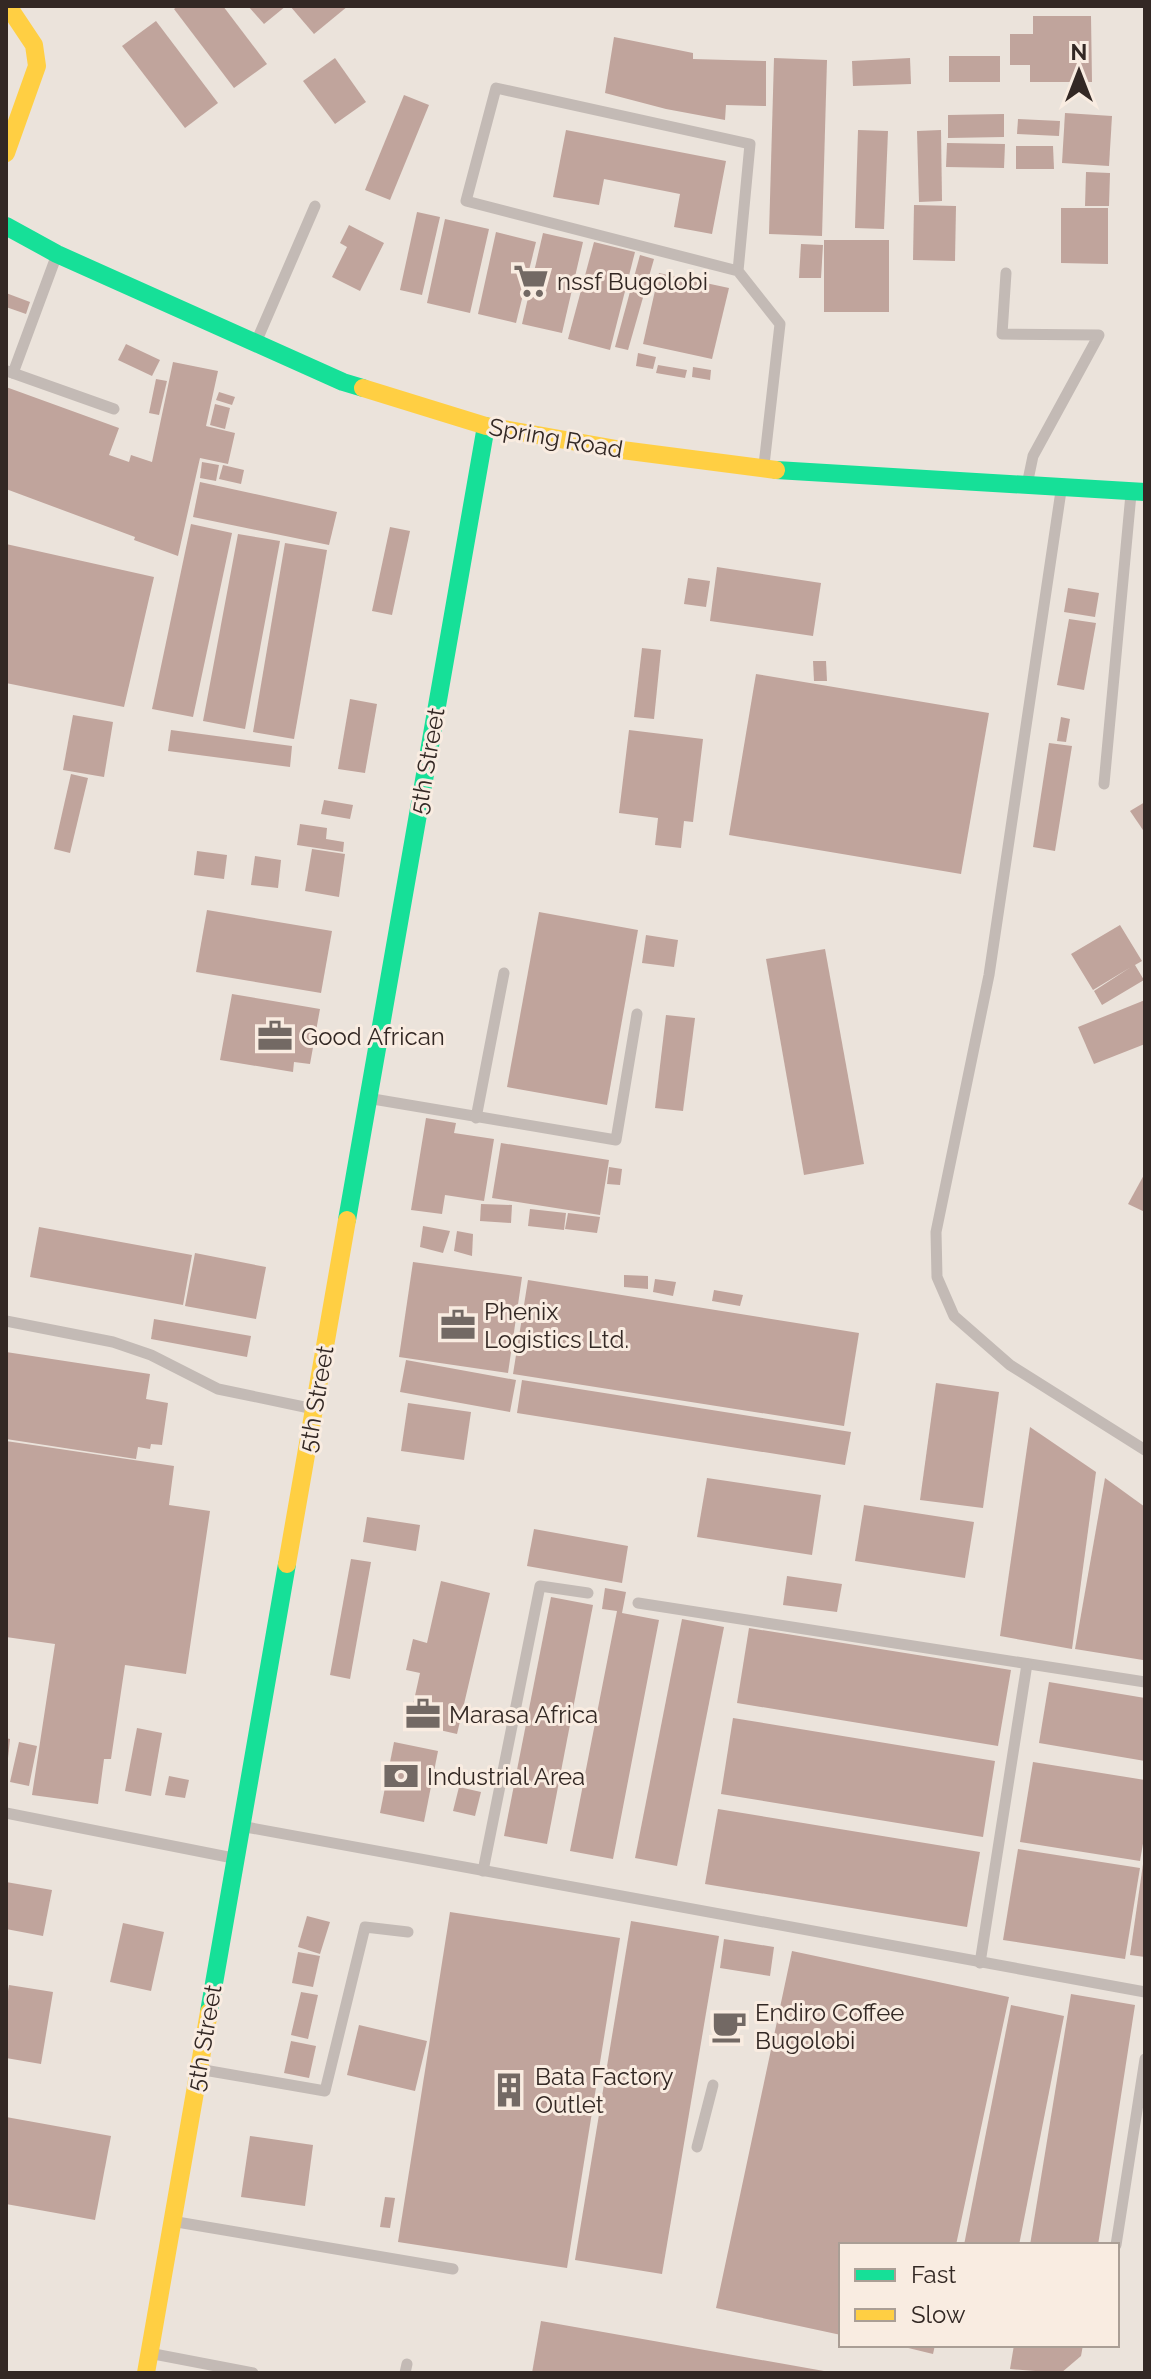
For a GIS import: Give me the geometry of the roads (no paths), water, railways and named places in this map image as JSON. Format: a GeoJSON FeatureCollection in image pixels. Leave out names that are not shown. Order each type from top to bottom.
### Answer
{"type":"FeatureCollection","features":[{"type":"Feature","properties":{"kind":"street"},"geometry":{"type":"LineString","coordinates":[[6,153],[37,66],[34,45],[8,6]]}},
{"type":"Feature","properties":{"kind":"street","name":"Spring Road"},"geometry":{"type":"LineString","coordinates":[[6,226],[57,254],[343,382],[486,426],[622,450],[763,469],[1138,491]]}},
{"type":"Feature","properties":{"kind":"street","name":"5th Street"},"geometry":{"type":"LineString","coordinates":[[146,2373],[486,426]]}},
{"type":"Feature","properties":{"kind":"lane"},"geometry":{"type":"LineString","coordinates":[[738,271],[750,144],[496,88],[466,201],[738,271],[780,324],[763,469]]}},
{"type":"Feature","properties":{"kind":"lane"},"geometry":{"type":"LineString","coordinates":[[256,344],[315,206]]}},
{"type":"Feature","properties":{"kind":"lane"},"geometry":{"type":"LineString","coordinates":[[57,254],[9,372],[114,409]]}},
{"type":"Feature","properties":{"kind":"lane"},"geometry":{"type":"LineString","coordinates":[[1006,273],[1002,334],[1099,335],[1033,456],[1028,485]]}},
{"type":"Feature","properties":{"kind":"lane"},"geometry":{"type":"LineString","coordinates":[[1062,487],[989,975],[936,1232],[937,1277],[954,1316],[1010,1365],[1145,1450]]}},
{"type":"Feature","properties":{"kind":"lane"},"geometry":{"type":"LineString","coordinates":[[1104,784],[1138,491]]}},
{"type":"Feature","properties":{"kind":"lane"},"geometry":{"type":"LineString","coordinates":[[476,1118],[504,973]]}},
{"type":"Feature","properties":{"kind":"lane"},"geometry":{"type":"LineString","coordinates":[[368,1098],[616,1140],[637,1014]]}},
{"type":"Feature","properties":{"kind":"lane"},"geometry":{"type":"LineString","coordinates":[[6,1321],[113,1342],[151,1355],[218,1389],[314,1409]]}},
{"type":"Feature","properties":{"kind":"lane"},"geometry":{"type":"LineString","coordinates":[[483,1871],[540,1586],[588,1593]]}},
{"type":"Feature","properties":{"kind":"lane"},"geometry":{"type":"LineString","coordinates":[[638,1603],[1145,1682]]}},
{"type":"Feature","properties":{"kind":"lane"},"geometry":{"type":"LineString","coordinates":[[980,1963],[1027,1664]]}},
{"type":"Feature","properties":{"kind":"lane"},"geometry":{"type":"LineString","coordinates":[[6,1813],[236,1859]]}},
{"type":"Feature","properties":{"kind":"lane"},"geometry":{"type":"LineString","coordinates":[[241,1826],[1145,1992]]}},
{"type":"Feature","properties":{"kind":"lane"},"geometry":{"type":"LineString","coordinates":[[199,2069],[325,2091],[365,1927],[408,1932]]}},
{"type":"Feature","properties":{"kind":"lane"},"geometry":{"type":"LineString","coordinates":[[1116,2243],[1145,2059]]}},
{"type":"Feature","properties":{"kind":"lane"},"geometry":{"type":"LineString","coordinates":[[697,2147],[713,2085]]}},
{"type":"Feature","properties":{"kind":"lane"},"geometry":{"type":"LineString","coordinates":[[172,2222],[453,2269]]}},
{"type":"Feature","properties":{"kind":"lane"},"geometry":{"type":"LineString","coordinates":[[149,2354],[253,2373]]}},
{"type":"Feature","properties":{"kind":"place","name":"nssf Bugolobi"},"geometry":{"type":"Point","coordinates":[531,281]}},
{"type":"Feature","properties":{"kind":"place","name":"Good African"},"geometry":{"type":"Point","coordinates":[275,1036]}},
{"type":"Feature","properties":{"kind":"place","name":"Phenix Logistics Ltd."},"geometry":{"type":"Point","coordinates":[458,1325]}},
{"type":"Feature","properties":{"kind":"place","name":"Marasa Africa"},"geometry":{"type":"Point","coordinates":[423,1714]}},
{"type":"Feature","properties":{"kind":"place","name":"Industrial Area"},"geometry":{"type":"Point","coordinates":[401,1776]}},
{"type":"Feature","properties":{"kind":"place","name":"Endiro Coffee Bugolobi"},"geometry":{"type":"Point","coordinates":[729,2026]}},
{"type":"Feature","properties":{"kind":"place","name":"Bata Factory Outlet"},"geometry":{"type":"Point","coordinates":[509,2090]}}]}
